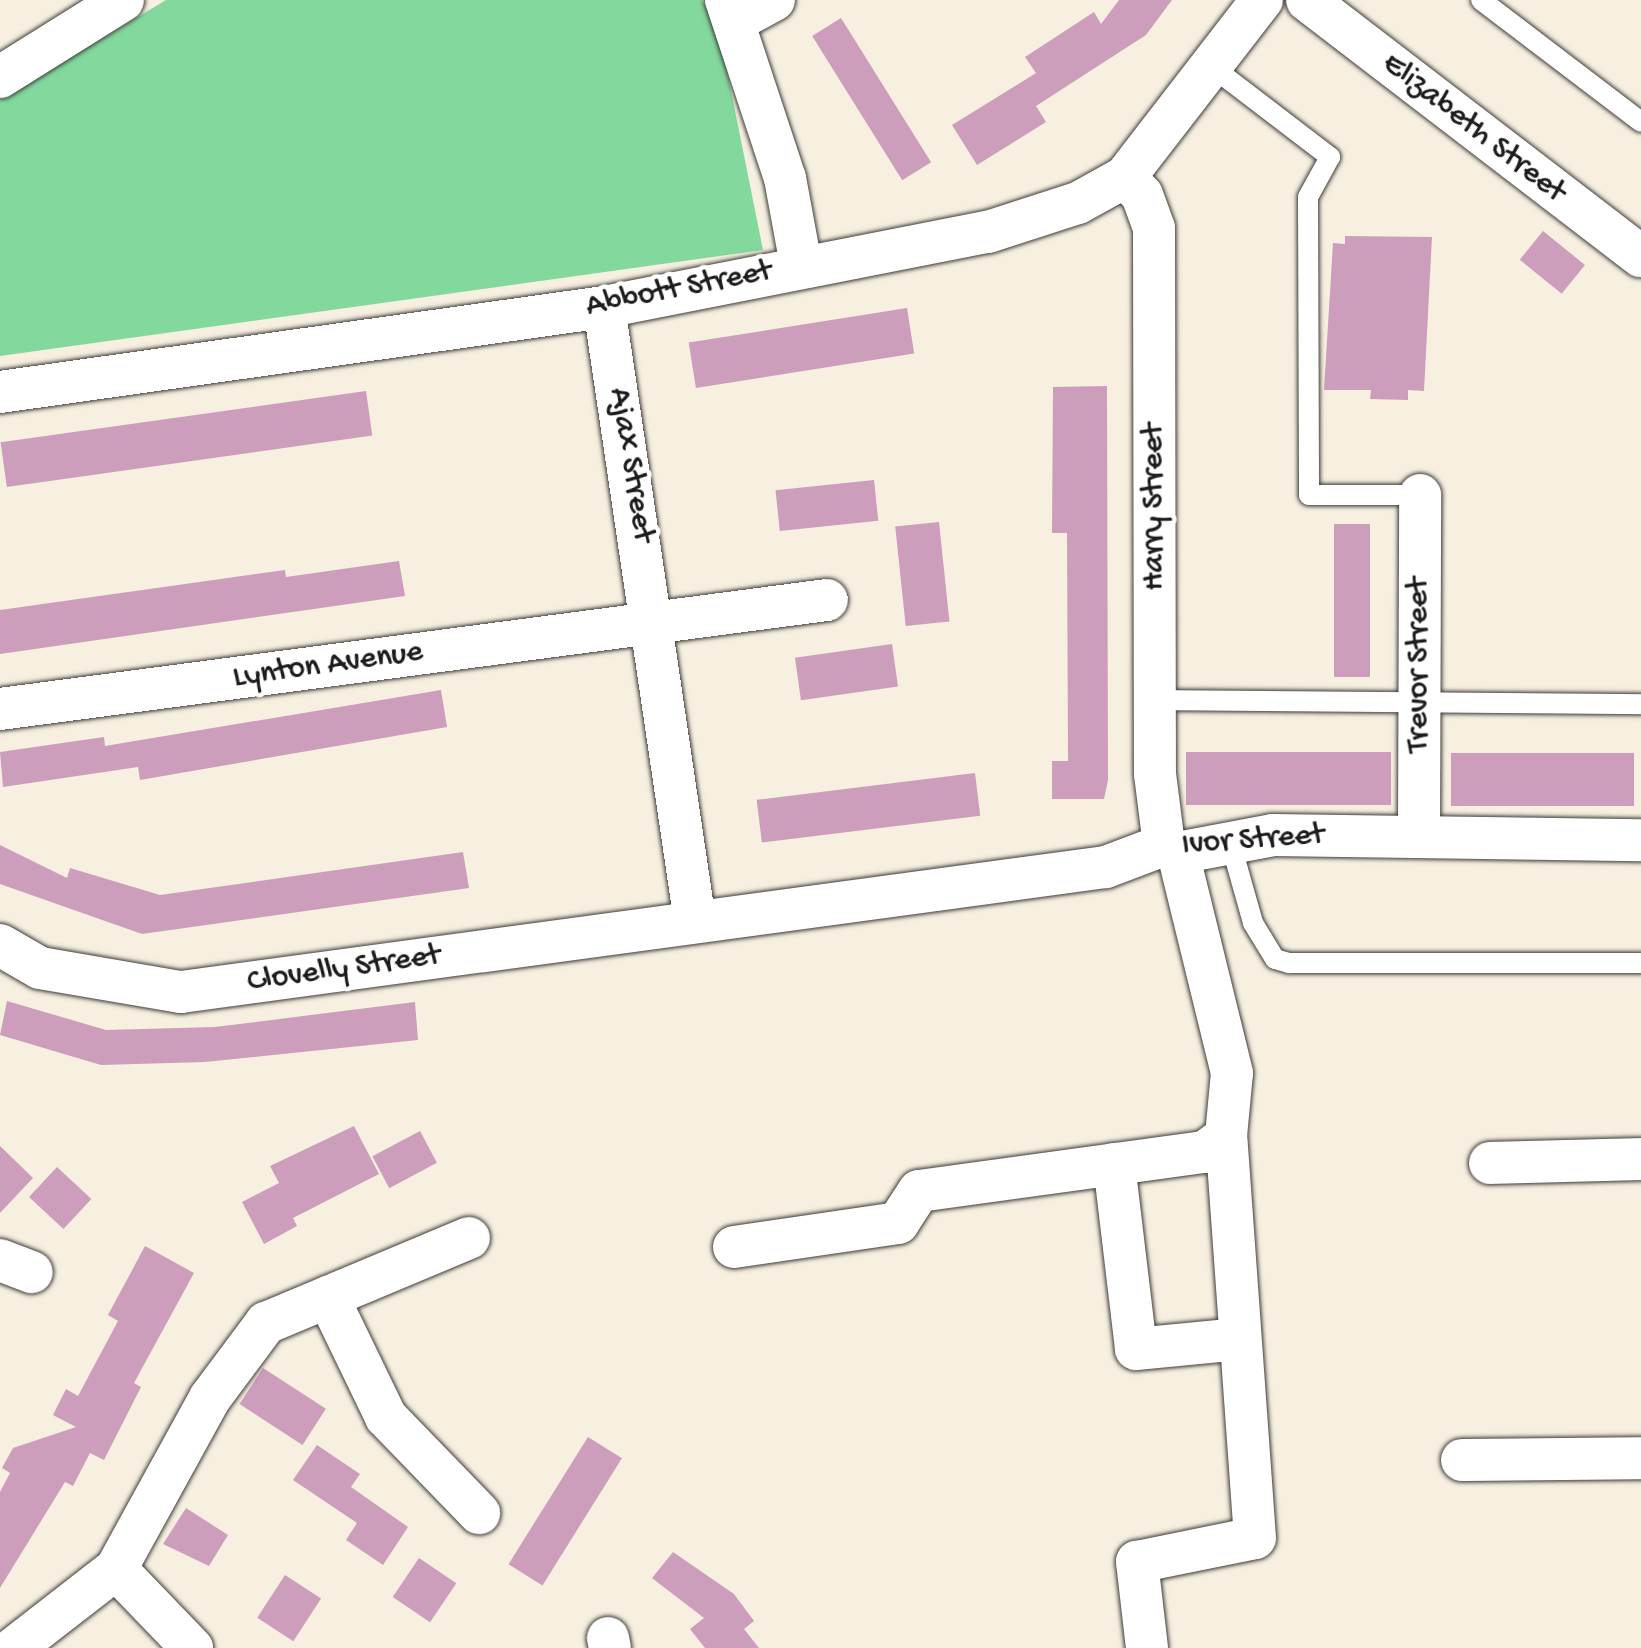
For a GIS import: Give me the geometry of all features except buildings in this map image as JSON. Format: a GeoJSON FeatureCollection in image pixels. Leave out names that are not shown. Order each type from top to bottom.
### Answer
{"type":"FeatureCollection","features":[{"type":"Feature","properties":{"kind":"street"},"geometry":{"type":"LineString","coordinates":[[0,77],[123,0]]}},
{"type":"Feature","properties":{"kind":"street","name":"Abbott Street"},"geometry":{"type":"LineString","coordinates":[[0,392],[604,307],[802,265],[988,232],[1078,203],[1125,177],[1262,0]]}},
{"type":"Feature","properties":{"kind":"street","name":"Elizabeth Street"},"geometry":{"type":"LineString","coordinates":[[1307,0],[1641,256]]}},
{"type":"Feature","properties":{"kind":"street"},"geometry":{"type":"LineString","coordinates":[[746,7],[802,265]]}},
{"type":"Feature","properties":{"kind":"street","name":"Harry Street"},"geometry":{"type":"LineString","coordinates":[[1125,177],[1142,195],[1154,228],[1156,817],[1171,849],[1232,1073],[1226,1136],[1255,1538],[1137,1562],[1147,1648]]}},
{"type":"Feature","properties":{"kind":"street","name":"Ajax Street"},"geometry":{"type":"LineString","coordinates":[[604,307],[655,622],[695,922]]}},
{"type":"Feature","properties":{"kind":"street","name":"Trevor Street"},"geometry":{"type":"LineString","coordinates":[[1419,834],[1420,494]]}},
{"type":"Feature","properties":{"kind":"street"},"geometry":{"type":"LineString","coordinates":[[655,622],[828,600]]}},
{"type":"Feature","properties":{"kind":"street","name":"Lynton Avenue"},"geometry":{"type":"LineString","coordinates":[[0,709],[655,622]]}},
{"type":"Feature","properties":{"kind":"street","name":"Ivor Street"},"geometry":{"type":"LineString","coordinates":[[695,922],[1106,868],[1171,849],[1230,841],[1419,834],[1641,840]]}},
{"type":"Feature","properties":{"kind":"street","name":"Clovelly Street"},"geometry":{"type":"LineString","coordinates":[[0,945],[40,968],[181,992],[695,922]]}},
{"type":"Feature","properties":{"kind":"street"},"geometry":{"type":"LineString","coordinates":[[734,1246],[898,1224],[919,1191],[1204,1152],[1226,1136]]}},
{"type":"Feature","properties":{"kind":"street"},"geometry":{"type":"LineString","coordinates":[[1490,1163],[1641,1159]]}},
{"type":"Feature","properties":{"kind":"street"},"geometry":{"type":"LineString","coordinates":[[1114,1164],[1136,1348],[1240,1339]]}},
{"type":"Feature","properties":{"kind":"street"},"geometry":{"type":"LineString","coordinates":[[14,1648],[116,1570],[210,1398],[266,1323],[469,1238]]}},
{"type":"Feature","properties":{"kind":"street"},"geometry":{"type":"LineString","coordinates":[[328,1297],[386,1418],[479,1512]]}},
{"type":"Feature","properties":{"kind":"street"},"geometry":{"type":"LineString","coordinates":[[1462,1460],[1641,1458]]}},
{"type":"Feature","properties":{"kind":"street"},"geometry":{"type":"LineString","coordinates":[[116,1570],[192,1648]]}},
{"type":"Feature","properties":{"kind":"lane"},"geometry":{"type":"LineString","coordinates":[[1481,0],[1641,122]]}},
{"type":"Feature","properties":{"kind":"lane"},"geometry":{"type":"LineString","coordinates":[[1211,66],[1330,157],[1308,197],[1309,495],[1420,494]]}},
{"type":"Feature","properties":{"kind":"lane"},"geometry":{"type":"LineString","coordinates":[[1155,700],[1641,704]]}},
{"type":"Feature","properties":{"kind":"lane"},"geometry":{"type":"LineString","coordinates":[[1230,841],[1253,923],[1275,958],[1289,963],[1641,963]]}},
{"type":"Feature","properties":{"kind":"green space"},"geometry":{"type":"Polygon","coordinates":[[[166,0],[702,0],[719,31],[763,250],[0,356],[0,100],[166,0]]]}}]}
